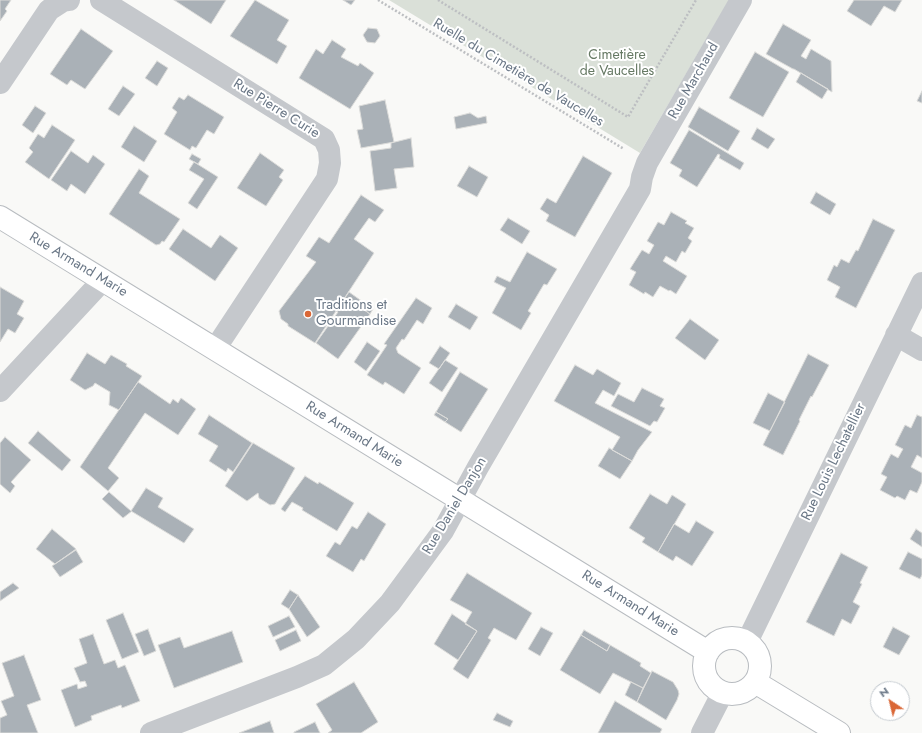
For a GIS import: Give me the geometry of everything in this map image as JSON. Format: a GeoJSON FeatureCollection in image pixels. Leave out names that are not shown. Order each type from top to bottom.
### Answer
{"type":"FeatureCollection","features":[{"type":"Feature","properties":{"kind":"main road","name":"Rue Armand Marie"},"geometry":{"type":"LineString","coordinates":[[0,217],[708,652]]}},
{"type":"Feature","properties":{"kind":"main road"},"geometry":{"type":"LineString","coordinates":[[737,638],[747,642],[754,648],[760,662],[759,671],[755,682],[742,692],[723,692],[716,688],[707,676],[705,658],[708,652],[714,645],[722,640],[737,638]]}},
{"type":"Feature","properties":{"kind":"main road"},"geometry":{"type":"LineString","coordinates":[[755,682],[839,733]]}},
{"type":"Feature","properties":{"kind":"street"},"geometry":{"type":"LineString","coordinates":[[0,83],[49,10],[63,1],[69,0]]}},
{"type":"Feature","properties":{"kind":"street","name":"Rue Pierre Curie"},"geometry":{"type":"LineString","coordinates":[[101,0],[324,139],[328,150],[330,163],[327,179],[215,349]]}},
{"type":"Feature","properties":{"kind":"street","name":"Rue Marchaud"},"geometry":{"type":"LineString","coordinates":[[647,163],[741,0]]}},
{"type":"Feature","properties":{"kind":"street","name":"Rue Daniel Danjon"},"geometry":{"type":"LineString","coordinates":[[151,733],[297,677],[324,665],[356,639],[390,603],[443,531],[640,189],[642,176],[647,163]]}},
{"type":"Feature","properties":{"kind":"street"},"geometry":{"type":"LineString","coordinates":[[0,391],[103,280]]}},
{"type":"Feature","properties":{"kind":"street","name":"Rue Louis Lechatellier"},"geometry":{"type":"LineString","coordinates":[[747,642],[922,283]]}},
{"type":"Feature","properties":{"kind":"street"},"geometry":{"type":"LineString","coordinates":[[896,335],[922,350]]}},
{"type":"Feature","properties":{"kind":"street"},"geometry":{"type":"LineString","coordinates":[[702,733],[723,692]]}},
{"type":"Feature","properties":{"kind":"path","name":"Ruelle du Cimetière de Vaucelles"},"geometry":{"type":"LineString","coordinates":[[378,0],[647,163]]}},
{"type":"Feature","properties":{"kind":"path"},"geometry":{"type":"LineString","coordinates":[[438,0],[628,117],[696,0]]}},
{"type":"Feature","properties":{"kind":"green space","name":"Cimetière de Vaucelles"},"geometry":{"type":"Polygon","coordinates":[[[389,0],[729,0],[640,153],[389,0]]]}},
{"type":"Feature","properties":{"kind":"building"},"geometry":{"type":"Polygon","coordinates":[[[0,0],[11,0],[5,9],[7,11],[0,21],[0,0]]]}},
{"type":"Feature","properties":{"kind":"building"},"geometry":{"type":"Polygon","coordinates":[[[174,0],[226,0],[211,24],[174,0]]]}},
{"type":"Feature","properties":{"kind":"building"},"geometry":{"type":"Polygon","coordinates":[[[255,0],[289,20],[277,40],[287,46],[277,64],[230,36],[255,0]]]}},
{"type":"Feature","properties":{"kind":"building"},"geometry":{"type":"Polygon","coordinates":[[[343,0],[355,0],[351,5],[343,0]]]}},
{"type":"Feature","properties":{"kind":"building"},"geometry":{"type":"Polygon","coordinates":[[[854,0],[902,0],[895,12],[884,6],[871,26],[847,11],[854,0]]]}},
{"type":"Feature","properties":{"kind":"building"},"geometry":{"type":"Polygon","coordinates":[[[783,24],[811,40],[801,56],[806,59],[811,49],[831,61],[832,92],[766,54],[783,24]]]}},
{"type":"Feature","properties":{"kind":"building"},"geometry":{"type":"Polygon","coordinates":[[[368,28],[377,29],[380,36],[375,43],[367,42],[363,35],[368,28]]]}},
{"type":"Feature","properties":{"kind":"building"},"geometry":{"type":"Polygon","coordinates":[[[81,29],[113,51],[85,89],[71,80],[67,85],[50,74],[81,29]]]}},
{"type":"Feature","properties":{"kind":"building"},"geometry":{"type":"Polygon","coordinates":[[[332,40],[346,49],[341,57],[358,66],[360,63],[374,73],[350,109],[299,78],[316,49],[323,54],[332,40]]]}},
{"type":"Feature","properties":{"kind":"building"},"geometry":{"type":"Polygon","coordinates":[[[755,52],[789,72],[763,117],[729,98],[755,52]]]}},
{"type":"Feature","properties":{"kind":"building"},"geometry":{"type":"Polygon","coordinates":[[[157,61],[168,68],[157,86],[145,78],[157,61]]]}},
{"type":"Feature","properties":{"kind":"building"},"geometry":{"type":"Polygon","coordinates":[[[801,73],[828,89],[822,99],[796,82],[801,73]]]}},
{"type":"Feature","properties":{"kind":"building"},"geometry":{"type":"Polygon","coordinates":[[[123,86],[135,94],[119,116],[108,109],[123,86]]]}},
{"type":"Feature","properties":{"kind":"building"},"geometry":{"type":"Polygon","coordinates":[[[922,91],[922,103],[917,101],[922,91]]]}},
{"type":"Feature","properties":{"kind":"building"},"geometry":{"type":"Polygon","coordinates":[[[188,95],[224,117],[214,134],[207,130],[196,148],[192,146],[190,150],[164,134],[177,112],[172,108],[179,97],[184,100],[188,95]]]}},
{"type":"Feature","properties":{"kind":"building"},"geometry":{"type":"Polygon","coordinates":[[[385,100],[394,142],[361,148],[357,130],[363,129],[359,106],[385,100]]]}},
{"type":"Feature","properties":{"kind":"building"},"geometry":{"type":"Polygon","coordinates":[[[35,106],[46,113],[33,133],[22,125],[35,106]]]}},
{"type":"Feature","properties":{"kind":"building"},"geometry":{"type":"Polygon","coordinates":[[[699,107],[740,131],[728,151],[688,127],[699,107]]]}},
{"type":"Feature","properties":{"kind":"building"},"geometry":{"type":"Polygon","coordinates":[[[470,113],[478,118],[486,116],[487,123],[456,129],[454,117],[470,113]]]}},
{"type":"Feature","properties":{"kind":"building"},"geometry":{"type":"Polygon","coordinates":[[[52,125],[75,140],[49,179],[25,162],[33,152],[29,148],[38,134],[44,138],[52,125]]]}},
{"type":"Feature","properties":{"kind":"building"},"geometry":{"type":"Polygon","coordinates":[[[134,126],[157,141],[144,162],[121,147],[134,126]]]}},
{"type":"Feature","properties":{"kind":"building"},"geometry":{"type":"Polygon","coordinates":[[[757,128],[775,139],[768,149],[751,139],[757,128]]]}},
{"type":"Feature","properties":{"kind":"building"},"geometry":{"type":"Polygon","coordinates":[[[689,130],[744,163],[740,170],[719,158],[720,155],[718,154],[697,187],[679,176],[682,170],[670,163],[689,130]]]}},
{"type":"Feature","properties":{"kind":"building"},"geometry":{"type":"Polygon","coordinates":[[[411,138],[414,167],[394,169],[397,188],[375,191],[370,151],[391,148],[391,143],[411,138]]]}},
{"type":"Feature","properties":{"kind":"building"},"geometry":{"type":"Polygon","coordinates":[[[71,151],[88,163],[93,155],[105,164],[85,194],[71,184],[67,191],[51,180],[71,151]]]}},
{"type":"Feature","properties":{"kind":"building"},"geometry":{"type":"Polygon","coordinates":[[[260,153],[284,170],[279,177],[283,180],[266,206],[237,188],[260,153]]]}},
{"type":"Feature","properties":{"kind":"building"},"geometry":{"type":"Polygon","coordinates":[[[192,154],[201,159],[198,164],[189,159],[192,154]]]}},
{"type":"Feature","properties":{"kind":"building"},"geometry":{"type":"Polygon","coordinates":[[[583,156],[612,173],[575,237],[546,221],[549,215],[540,209],[547,198],[556,203],[583,156]]]}},
{"type":"Feature","properties":{"kind":"building"},"geometry":{"type":"Polygon","coordinates":[[[194,162],[218,177],[197,209],[188,203],[204,179],[189,170],[194,162]]]}},
{"type":"Feature","properties":{"kind":"building"},"geometry":{"type":"Polygon","coordinates":[[[469,166],[488,177],[477,197],[457,186],[469,166]]]}},
{"type":"Feature","properties":{"kind":"building"},"geometry":{"type":"Polygon","coordinates":[[[139,169],[149,176],[139,193],[180,219],[164,242],[162,241],[160,244],[156,245],[109,214],[139,169]]]}},
{"type":"Feature","properties":{"kind":"building"},"geometry":{"type":"Polygon","coordinates":[[[816,192],[836,204],[830,215],[810,203],[816,192]]]}},
{"type":"Feature","properties":{"kind":"building"},"geometry":{"type":"Polygon","coordinates":[[[361,195],[384,210],[375,222],[369,218],[354,239],[374,253],[315,343],[288,326],[288,324],[281,319],[279,311],[316,262],[306,256],[319,237],[329,243],[361,195]]]}},
{"type":"Feature","properties":{"kind":"building"},"geometry":{"type":"Polygon","coordinates":[[[671,212],[687,221],[685,223],[694,228],[688,238],[692,241],[685,253],[682,251],[676,262],[666,256],[663,261],[687,276],[676,294],[660,286],[653,297],[645,292],[644,294],[629,285],[636,272],[630,269],[642,250],[649,254],[654,245],[647,241],[658,222],[664,225],[671,212]]]}},
{"type":"Feature","properties":{"kind":"building"},"geometry":{"type":"Polygon","coordinates":[[[508,218],[530,231],[522,244],[500,230],[508,218]]]}},
{"type":"Feature","properties":{"kind":"building"},"geometry":{"type":"Polygon","coordinates":[[[873,219],[895,230],[856,308],[835,297],[840,287],[827,280],[834,265],[837,267],[841,259],[849,263],[856,250],[858,251],[873,219]]]}},
{"type":"Feature","properties":{"kind":"building"},"geometry":{"type":"Polygon","coordinates":[[[183,229],[211,248],[220,235],[238,248],[215,281],[169,249],[183,229]]]}},
{"type":"Feature","properties":{"kind":"building"},"geometry":{"type":"Polygon","coordinates":[[[527,252],[557,269],[547,285],[544,284],[528,311],[531,313],[521,330],[492,313],[506,288],[494,282],[497,276],[510,282],[527,252]]]}},
{"type":"Feature","properties":{"kind":"building"},"geometry":{"type":"Polygon","coordinates":[[[0,287],[24,301],[17,314],[24,318],[15,333],[8,329],[0,342],[0,287]]]}},
{"type":"Feature","properties":{"kind":"building"},"geometry":{"type":"Polygon","coordinates":[[[349,292],[363,302],[360,307],[370,314],[338,359],[316,343],[338,312],[336,311],[349,292]]]}},
{"type":"Feature","properties":{"kind":"building"},"geometry":{"type":"Polygon","coordinates":[[[416,298],[432,308],[423,324],[417,320],[404,340],[402,339],[396,348],[398,353],[421,368],[404,394],[385,382],[383,385],[367,375],[387,345],[384,344],[416,298]]]}},
{"type":"Feature","properties":{"kind":"building"},"geometry":{"type":"Polygon","coordinates":[[[363,302],[373,309],[370,314],[360,307],[363,302]]]}},
{"type":"Feature","properties":{"kind":"building"},"geometry":{"type":"Polygon","coordinates":[[[456,304],[478,317],[470,330],[448,317],[456,304]]]}},
{"type":"Feature","properties":{"kind":"building"},"geometry":{"type":"Polygon","coordinates":[[[690,319],[719,340],[705,360],[675,338],[690,319]]]}},
{"type":"Feature","properties":{"kind":"building"},"geometry":{"type":"Polygon","coordinates":[[[367,342],[380,351],[366,371],[354,362],[367,342]]]}},
{"type":"Feature","properties":{"kind":"building"},"geometry":{"type":"Polygon","coordinates":[[[440,346],[450,353],[439,369],[429,363],[440,346]]]}},
{"type":"Feature","properties":{"kind":"building"},"geometry":{"type":"Polygon","coordinates":[[[87,353],[105,364],[111,355],[127,364],[126,366],[142,376],[119,410],[109,405],[110,392],[95,383],[93,386],[85,390],[70,380],[87,353]]]}},
{"type":"Feature","properties":{"kind":"building"},"geometry":{"type":"Polygon","coordinates":[[[808,354],[829,365],[812,397],[811,396],[783,455],[763,445],[808,354]]]}},
{"type":"Feature","properties":{"kind":"building"},"geometry":{"type":"Polygon","coordinates":[[[445,360],[458,368],[442,392],[429,383],[445,360]]]}},
{"type":"Feature","properties":{"kind":"building"},"geometry":{"type":"Polygon","coordinates":[[[575,365],[593,375],[597,369],[621,383],[614,396],[603,390],[595,403],[652,432],[638,450],[632,461],[612,450],[620,437],[554,401],[575,365]]]}},
{"type":"Feature","properties":{"kind":"building"},"geometry":{"type":"Polygon","coordinates":[[[460,372],[488,389],[461,432],[445,422],[448,419],[436,412],[460,372]]]}},
{"type":"Feature","properties":{"kind":"building"},"geometry":{"type":"Polygon","coordinates":[[[138,382],[170,404],[173,399],[178,403],[181,398],[196,409],[178,435],[145,413],[108,468],[119,478],[108,491],[80,467],[138,382]]]}},
{"type":"Feature","properties":{"kind":"building"},"geometry":{"type":"Polygon","coordinates":[[[642,388],[664,399],[660,406],[665,408],[657,422],[654,421],[650,426],[611,406],[618,394],[634,402],[642,388]]]}},
{"type":"Feature","properties":{"kind":"building"},"geometry":{"type":"Polygon","coordinates":[[[768,393],[785,402],[770,431],[753,423],[768,393]]]}},
{"type":"Feature","properties":{"kind":"building"},"geometry":{"type":"Polygon","coordinates":[[[436,412],[448,419],[445,422],[434,415],[436,412]]]}},
{"type":"Feature","properties":{"kind":"building"},"geometry":{"type":"Polygon","coordinates":[[[209,415],[252,443],[233,472],[228,468],[226,472],[209,461],[218,446],[198,434],[209,415]]]}},
{"type":"Feature","properties":{"kind":"building"},"geometry":{"type":"Polygon","coordinates":[[[917,415],[922,417],[922,458],[917,455],[911,467],[922,473],[922,482],[917,493],[910,490],[905,500],[897,496],[895,498],[880,490],[887,477],[881,474],[891,454],[898,458],[903,449],[895,445],[905,425],[911,428],[917,415]]]}},
{"type":"Feature","properties":{"kind":"building"},"geometry":{"type":"Polygon","coordinates":[[[38,431],[71,460],[62,471],[28,443],[38,431]]]}},
{"type":"Feature","properties":{"kind":"building"},"geometry":{"type":"Polygon","coordinates":[[[5,437],[31,460],[11,482],[15,486],[10,493],[0,484],[0,443],[5,437]]]}},
{"type":"Feature","properties":{"kind":"building"},"geometry":{"type":"Polygon","coordinates":[[[253,443],[295,468],[275,504],[270,505],[259,498],[258,493],[247,501],[225,486],[253,443]]]}},
{"type":"Feature","properties":{"kind":"building"},"geometry":{"type":"Polygon","coordinates":[[[609,448],[632,461],[620,479],[598,466],[609,448]]]}},
{"type":"Feature","properties":{"kind":"building"},"geometry":{"type":"Polygon","coordinates":[[[305,476],[318,484],[319,482],[354,503],[337,531],[302,510],[303,508],[292,502],[285,512],[281,509],[305,476]]]}},
{"type":"Feature","properties":{"kind":"building"},"geometry":{"type":"Polygon","coordinates":[[[146,488],[163,498],[158,507],[194,529],[184,543],[131,511],[146,488]]]}},
{"type":"Feature","properties":{"kind":"building"},"geometry":{"type":"Polygon","coordinates":[[[109,492],[132,511],[123,518],[102,499],[109,492]]]}},
{"type":"Feature","properties":{"kind":"building"},"geometry":{"type":"Polygon","coordinates":[[[650,494],[667,504],[672,495],[686,504],[658,552],[642,542],[645,538],[629,528],[650,494]]]}},
{"type":"Feature","properties":{"kind":"building"},"geometry":{"type":"Polygon","coordinates":[[[368,512],[386,524],[364,561],[361,559],[353,572],[326,556],[335,542],[340,545],[352,526],[357,529],[368,512]]]}},
{"type":"Feature","properties":{"kind":"building"},"geometry":{"type":"Polygon","coordinates":[[[696,521],[714,532],[692,566],[676,556],[673,561],[658,552],[674,524],[689,533],[696,521]]]}},
{"type":"Feature","properties":{"kind":"building"},"geometry":{"type":"Polygon","coordinates":[[[52,529],[76,549],[55,564],[36,549],[52,529]]]}},
{"type":"Feature","properties":{"kind":"building"},"geometry":{"type":"Polygon","coordinates":[[[916,529],[922,533],[922,547],[910,539],[916,529]]]}},
{"type":"Feature","properties":{"kind":"building"},"geometry":{"type":"Polygon","coordinates":[[[76,550],[83,562],[60,577],[52,566],[76,550]]]}},
{"type":"Feature","properties":{"kind":"building"},"geometry":{"type":"Polygon","coordinates":[[[908,552],[922,559],[922,575],[920,579],[899,569],[908,552]]]}},
{"type":"Feature","properties":{"kind":"building"},"geometry":{"type":"Polygon","coordinates":[[[841,553],[868,567],[853,602],[860,606],[851,624],[842,619],[834,636],[806,622],[841,553]]]}},
{"type":"Feature","properties":{"kind":"building"},"geometry":{"type":"Polygon","coordinates":[[[467,573],[532,613],[516,640],[494,628],[488,638],[491,640],[468,679],[453,669],[477,631],[465,624],[472,612],[450,600],[467,573]]]}},
{"type":"Feature","properties":{"kind":"building"},"geometry":{"type":"Polygon","coordinates":[[[13,583],[19,588],[0,601],[0,592],[13,583]]]}},
{"type":"Feature","properties":{"kind":"building"},"geometry":{"type":"Polygon","coordinates":[[[290,590],[298,595],[289,609],[281,604],[290,590]]]}},
{"type":"Feature","properties":{"kind":"building"},"geometry":{"type":"Polygon","coordinates":[[[298,595],[320,627],[307,637],[289,609],[298,595]]]}},
{"type":"Feature","properties":{"kind":"building"},"geometry":{"type":"Polygon","coordinates":[[[123,613],[139,652],[122,659],[106,620],[123,613]]]}},
{"type":"Feature","properties":{"kind":"building"},"geometry":{"type":"Polygon","coordinates":[[[452,614],[477,631],[458,660],[434,644],[452,614]]]}},
{"type":"Feature","properties":{"kind":"building"},"geometry":{"type":"Polygon","coordinates":[[[289,616],[295,627],[273,637],[268,626],[289,616]]]}},
{"type":"Feature","properties":{"kind":"building"},"geometry":{"type":"Polygon","coordinates":[[[541,627],[553,633],[540,656],[528,649],[541,627]]]}},
{"type":"Feature","properties":{"kind":"building"},"geometry":{"type":"Polygon","coordinates":[[[893,627],[910,636],[899,655],[883,647],[893,627]]]}},
{"type":"Feature","properties":{"kind":"building"},"geometry":{"type":"Polygon","coordinates":[[[148,629],[156,651],[144,656],[135,634],[148,629]]]}},
{"type":"Feature","properties":{"kind":"building"},"geometry":{"type":"Polygon","coordinates":[[[296,630],[301,641],[280,651],[275,640],[296,630]]]}},
{"type":"Feature","properties":{"kind":"building"},"geometry":{"type":"Polygon","coordinates":[[[584,630],[610,645],[607,651],[581,635],[584,630]]]}},
{"type":"Feature","properties":{"kind":"building"},"geometry":{"type":"Polygon","coordinates":[[[232,631],[243,662],[174,688],[158,645],[180,637],[184,648],[232,631]]]}},
{"type":"Feature","properties":{"kind":"building"},"geometry":{"type":"Polygon","coordinates":[[[93,634],[104,664],[115,660],[118,668],[125,665],[140,701],[122,708],[121,705],[91,716],[92,720],[75,727],[61,690],[77,684],[78,689],[87,686],[85,681],[80,682],[74,668],[87,663],[79,639],[93,634]]]}},
{"type":"Feature","properties":{"kind":"building"},"geometry":{"type":"Polygon","coordinates":[[[581,635],[607,651],[610,645],[641,663],[640,666],[651,673],[643,688],[613,673],[600,694],[560,670],[581,635]]]}},
{"type":"Feature","properties":{"kind":"building"},"geometry":{"type":"Polygon","coordinates":[[[24,655],[41,700],[27,705],[38,733],[0,733],[0,718],[7,715],[1,701],[14,696],[2,663],[24,655]]]}},
{"type":"Feature","properties":{"kind":"building"},"geometry":{"type":"Polygon","coordinates":[[[652,671],[673,682],[678,690],[679,694],[677,700],[666,720],[637,702],[652,671]]]}},
{"type":"Feature","properties":{"kind":"building"},"geometry":{"type":"Polygon","coordinates":[[[354,682],[378,722],[361,733],[328,733],[332,730],[316,704],[354,682]]]}},
{"type":"Feature","properties":{"kind":"building"},"geometry":{"type":"Polygon","coordinates":[[[631,682],[643,688],[637,702],[625,695],[631,682]]]}},
{"type":"Feature","properties":{"kind":"building"},"geometry":{"type":"Polygon","coordinates":[[[615,701],[662,729],[660,733],[598,733],[615,701]]]}},
{"type":"Feature","properties":{"kind":"building"},"geometry":{"type":"Polygon","coordinates":[[[497,713],[513,721],[510,727],[493,720],[497,713]]]}},
{"type":"Feature","properties":{"kind":"building"},"geometry":{"type":"Polygon","coordinates":[[[270,721],[274,733],[239,733],[252,728],[270,721]]]}},
{"type":"Feature","properties":{"kind":"building"},"geometry":{"type":"Polygon","coordinates":[[[315,722],[320,733],[294,733],[294,732],[315,722]]]}},
{"type":"Feature","properties":{"kind":"place","name":"Traditions et Gourmandise"},"geometry":{"type":"Point","coordinates":[308,314]}}]}
